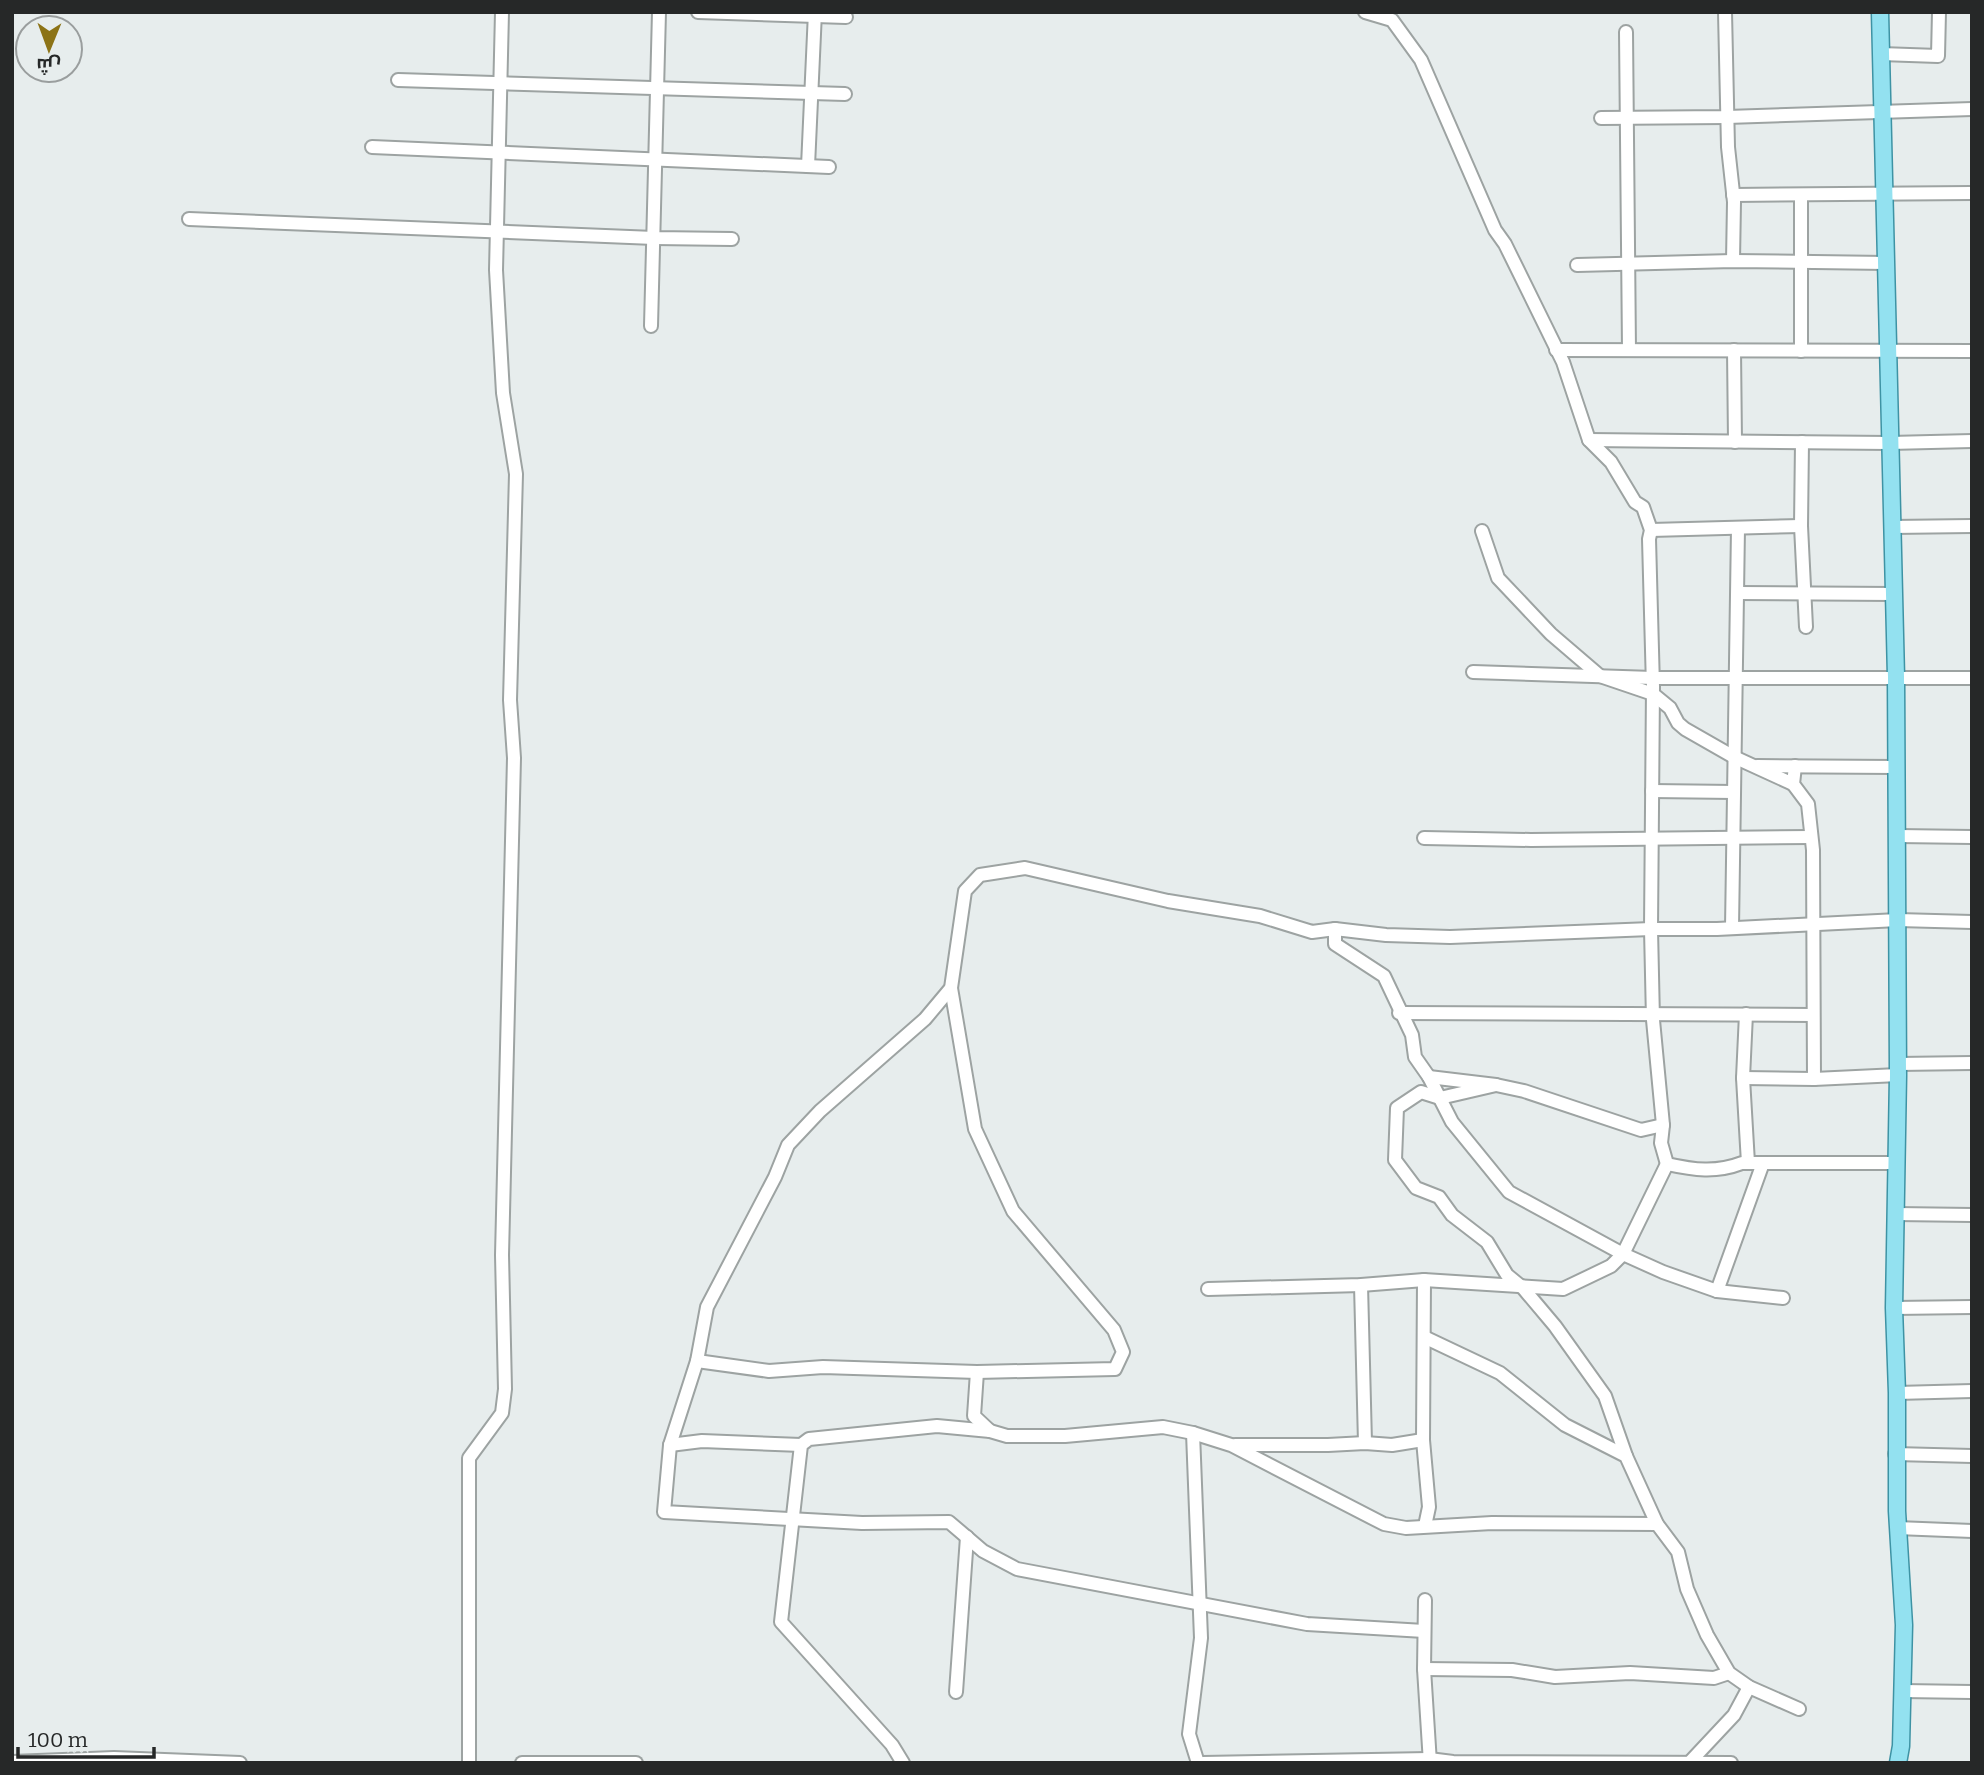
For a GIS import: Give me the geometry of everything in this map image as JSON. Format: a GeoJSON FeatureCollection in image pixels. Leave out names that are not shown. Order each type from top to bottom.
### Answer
{"type":"FeatureCollection","features":[{"type":"Feature","properties":{"kind":"main road"},"geometry":{"type":"LineString","coordinates":[[1881,12],[1898,836],[1895,1454],[1904,1625],[1901,1746],[1898,1763]]}},
{"type":"Feature","properties":{"kind":"street"},"geometry":{"type":"LineString","coordinates":[[469,1763],[469,1458],[502,1413],[505,1389],[502,1255],[514,758],[510,700],[516,474],[503,393],[496,270],[502,12]]}},
{"type":"Feature","properties":{"kind":"street"},"geometry":{"type":"LineString","coordinates":[[651,326],[659,12]]}},
{"type":"Feature","properties":{"kind":"street"},"geometry":{"type":"LineString","coordinates":[[698,12],[846,17]]}},
{"type":"Feature","properties":{"kind":"street"},"geometry":{"type":"LineString","coordinates":[[1208,1289],[1361,1285],[1424,1280],[1563,1289],[1611,1266],[1623,1254],[1667,1164],[1661,1143],[1663,1125],[1653,1012],[1651,530],[1643,507],[1635,502],[1611,462],[1589,440],[1556,350],[1505,244],[1495,230],[1421,60],[1392,20],[1364,12]]}},
{"type":"Feature","properties":{"kind":"street"},"geometry":{"type":"LineString","coordinates":[[1725,12],[1727,117],[1733,195],[1733,261]]}},
{"type":"Feature","properties":{"kind":"street"},"geometry":{"type":"LineString","coordinates":[[1881,54],[1938,56],[1939,12]]}},
{"type":"Feature","properties":{"kind":"street"},"geometry":{"type":"LineString","coordinates":[[808,166],[815,14]]}},
{"type":"Feature","properties":{"kind":"street"},"geometry":{"type":"LineString","coordinates":[[1626,32],[1629,350]]}},
{"type":"Feature","properties":{"kind":"street"},"geometry":{"type":"LineString","coordinates":[[398,80],[845,94]]}},
{"type":"Feature","properties":{"kind":"street"},"geometry":{"type":"LineString","coordinates":[[1601,118],[1727,117],[1972,108]]}},
{"type":"Feature","properties":{"kind":"street"},"geometry":{"type":"LineString","coordinates":[[372,147],[829,167]]}},
{"type":"Feature","properties":{"kind":"street"},"geometry":{"type":"LineString","coordinates":[[1733,195],[1972,193]]}},
{"type":"Feature","properties":{"kind":"street"},"geometry":{"type":"LineString","coordinates":[[1801,195],[1801,351]]}},
{"type":"Feature","properties":{"kind":"street"},"geometry":{"type":"LineString","coordinates":[[189,219],[732,239]]}},
{"type":"Feature","properties":{"kind":"street"},"geometry":{"type":"LineString","coordinates":[[1577,265],[1733,261],[1886,263]]}},
{"type":"Feature","properties":{"kind":"street"},"geometry":{"type":"LineString","coordinates":[[1556,350],[1972,351]]}},
{"type":"Feature","properties":{"kind":"street"},"geometry":{"type":"LineString","coordinates":[[1734,351],[1735,442]]}},
{"type":"Feature","properties":{"kind":"street"},"geometry":{"type":"LineString","coordinates":[[1589,440],[1890,443],[1972,441]]}},
{"type":"Feature","properties":{"kind":"street"},"geometry":{"type":"LineString","coordinates":[[1802,442],[1801,526],[1806,627]]}},
{"type":"Feature","properties":{"kind":"street"},"geometry":{"type":"LineString","coordinates":[[1651,530],[1801,526]]}},
{"type":"Feature","properties":{"kind":"street"},"geometry":{"type":"LineString","coordinates":[[1892,527],[1972,526]]}},
{"type":"Feature","properties":{"kind":"street"},"geometry":{"type":"LineString","coordinates":[[1732,929],[1738,528]]}},
{"type":"Feature","properties":{"kind":"street"},"geometry":{"type":"LineString","coordinates":[[1482,531],[1498,578],[1551,634],[1600,676],[1653,694],[1670,708],[1678,723],[1685,729],[1734,761],[1793,784],[1808,804],[1813,850],[1814,1079]]}},
{"type":"Feature","properties":{"kind":"street"},"geometry":{"type":"LineString","coordinates":[[1738,593],[1894,594]]}},
{"type":"Feature","properties":{"kind":"street"},"geometry":{"type":"LineString","coordinates":[[1473,671],[1653,678],[1972,677]]}},
{"type":"Feature","properties":{"kind":"street"},"geometry":{"type":"LineString","coordinates":[[1752,766],[1897,767]]}},
{"type":"Feature","properties":{"kind":"street"},"geometry":{"type":"LineString","coordinates":[[1793,784],[1795,766]]}},
{"type":"Feature","properties":{"kind":"street"},"geometry":{"type":"LineString","coordinates":[[1652,791],[1734,792]]}},
{"type":"Feature","properties":{"kind":"street"},"geometry":{"type":"LineString","coordinates":[[1898,836],[1972,837]]}},
{"type":"Feature","properties":{"kind":"street"},"geometry":{"type":"LineString","coordinates":[[1424,838],[1811,837]]}},
{"type":"Feature","properties":{"kind":"street"},"geometry":{"type":"LineString","coordinates":[[697,1361],[769,1371],[823,1367],[977,1372],[1115,1368],[1123,1352],[1114,1330],[1013,1210],[975,1129],[951,988],[965,891],[980,875],[1025,869],[1168,901],[1260,916],[1312,932],[1335,929],[1386,935],[1450,937],[1651,929],[1732,929],[1898,920],[1972,922]]}},
{"type":"Feature","properties":{"kind":"street"},"geometry":{"type":"LineString","coordinates":[[1335,929],[1335,944],[1384,976],[1399,1013],[1412,1035],[1415,1057],[1429,1077],[1452,1122],[1509,1192],[1623,1254],[1717,1291],[1783,1298]]}},
{"type":"Feature","properties":{"kind":"street"},"geometry":{"type":"LineString","coordinates":[[951,988],[925,1019],[820,1111],[788,1145],[775,1177],[707,1307],[697,1361],[670,1445],[664,1512],[862,1523],[949,1522],[983,1551],[1017,1569],[1307,1624],[1424,1631]]}},
{"type":"Feature","properties":{"kind":"street"},"geometry":{"type":"LineString","coordinates":[[1399,1013],[1653,1012],[1813,1015]]}},
{"type":"Feature","properties":{"kind":"street"},"geometry":{"type":"LineString","coordinates":[[1745,1014],[1744,1078],[1748,1163]]}},
{"type":"Feature","properties":{"kind":"street"},"geometry":{"type":"LineString","coordinates":[[1744,1078],[1814,1079],[1972,1063]]}},
{"type":"Feature","properties":{"kind":"street"},"geometry":{"type":"LineString","coordinates":[[1429,1077],[1524,1091],[1641,1130],[1663,1125]]}},
{"type":"Feature","properties":{"kind":"street"},"geometry":{"type":"LineString","coordinates":[[1496,1085],[1440,1098],[1421,1092],[1397,1108],[1395,1160],[1416,1188],[1439,1197],[1452,1215],[1487,1242],[1507,1275],[1523,1288],[1555,1326],[1605,1396],[1626,1456],[1657,1524],[1678,1552],[1687,1589],[1729,1673],[1749,1687],[1799,1709]]}},
{"type":"Feature","properties":{"kind":"street"},"geometry":{"type":"LineString","coordinates":[[1667,1164],[1689,1169],[1726,1170],[1742,1163],[1896,1164]]}},
{"type":"Feature","properties":{"kind":"street"},"geometry":{"type":"LineString","coordinates":[[1717,1291],[1763,1163]]}},
{"type":"Feature","properties":{"kind":"street"},"geometry":{"type":"LineString","coordinates":[[1896,1214],[1972,1215]]}},
{"type":"Feature","properties":{"kind":"street"},"geometry":{"type":"LineString","coordinates":[[1424,1280],[1423,1440],[1429,1507],[1425,1526]]}},
{"type":"Feature","properties":{"kind":"street"},"geometry":{"type":"LineString","coordinates":[[1361,1285],[1365,1443]]}},
{"type":"Feature","properties":{"kind":"street"},"geometry":{"type":"LineString","coordinates":[[1894,1308],[1972,1307]]}},
{"type":"Feature","properties":{"kind":"street"},"geometry":{"type":"LineString","coordinates":[[1424,1338],[1500,1373],[1565,1425],[1626,1456]]}},
{"type":"Feature","properties":{"kind":"street"},"geometry":{"type":"LineString","coordinates":[[977,1372],[974,1416],[990,1431]]}},
{"type":"Feature","properties":{"kind":"street"},"geometry":{"type":"LineString","coordinates":[[1897,1393],[1972,1391]]}},
{"type":"Feature","properties":{"kind":"street"},"geometry":{"type":"LineString","coordinates":[[670,1445],[702,1441],[800,1445],[809,1439],[937,1426],[990,1431],[1007,1436],[1065,1436],[1163,1427],[1231,1445],[1384,1524],[1406,1528],[1492,1523],[1657,1524]]}},
{"type":"Feature","properties":{"kind":"street"},"geometry":{"type":"LineString","coordinates":[[1193,1433],[1200,1638],[1189,1734],[1201,1763],[1731,1763]]}},
{"type":"Feature","properties":{"kind":"street"},"geometry":{"type":"LineString","coordinates":[[1231,1445],[1392,1445],[1423,1440]]}},
{"type":"Feature","properties":{"kind":"street"},"geometry":{"type":"LineString","coordinates":[[800,1445],[780,1622],[892,1745],[903,1763]]}},
{"type":"Feature","properties":{"kind":"street"},"geometry":{"type":"LineString","coordinates":[[1895,1454],[1972,1456]]}},
{"type":"Feature","properties":{"kind":"street"},"geometry":{"type":"LineString","coordinates":[[1897,1528],[1972,1531]]}},
{"type":"Feature","properties":{"kind":"street"},"geometry":{"type":"LineString","coordinates":[[956,1692],[967,1537]]}},
{"type":"Feature","properties":{"kind":"street"},"geometry":{"type":"LineString","coordinates":[[1425,1600],[1424,1669],[1429,1761]]}},
{"type":"Feature","properties":{"kind":"street"},"geometry":{"type":"LineString","coordinates":[[1424,1669],[1512,1670],[1555,1677],[1630,1673],[1714,1678],[1729,1673]]}},
{"type":"Feature","properties":{"kind":"street"},"geometry":{"type":"LineString","coordinates":[[1689,1762],[1734,1715],[1749,1687]]}},
{"type":"Feature","properties":{"kind":"street"},"geometry":{"type":"LineString","coordinates":[[1903,1691],[1972,1692]]}},
{"type":"Feature","properties":{"kind":"street"},"geometry":{"type":"LineString","coordinates":[[12,1762],[114,1758],[240,1763]]}},
{"type":"Feature","properties":{"kind":"street"},"geometry":{"type":"LineString","coordinates":[[522,1763],[636,1763]]}}]}
